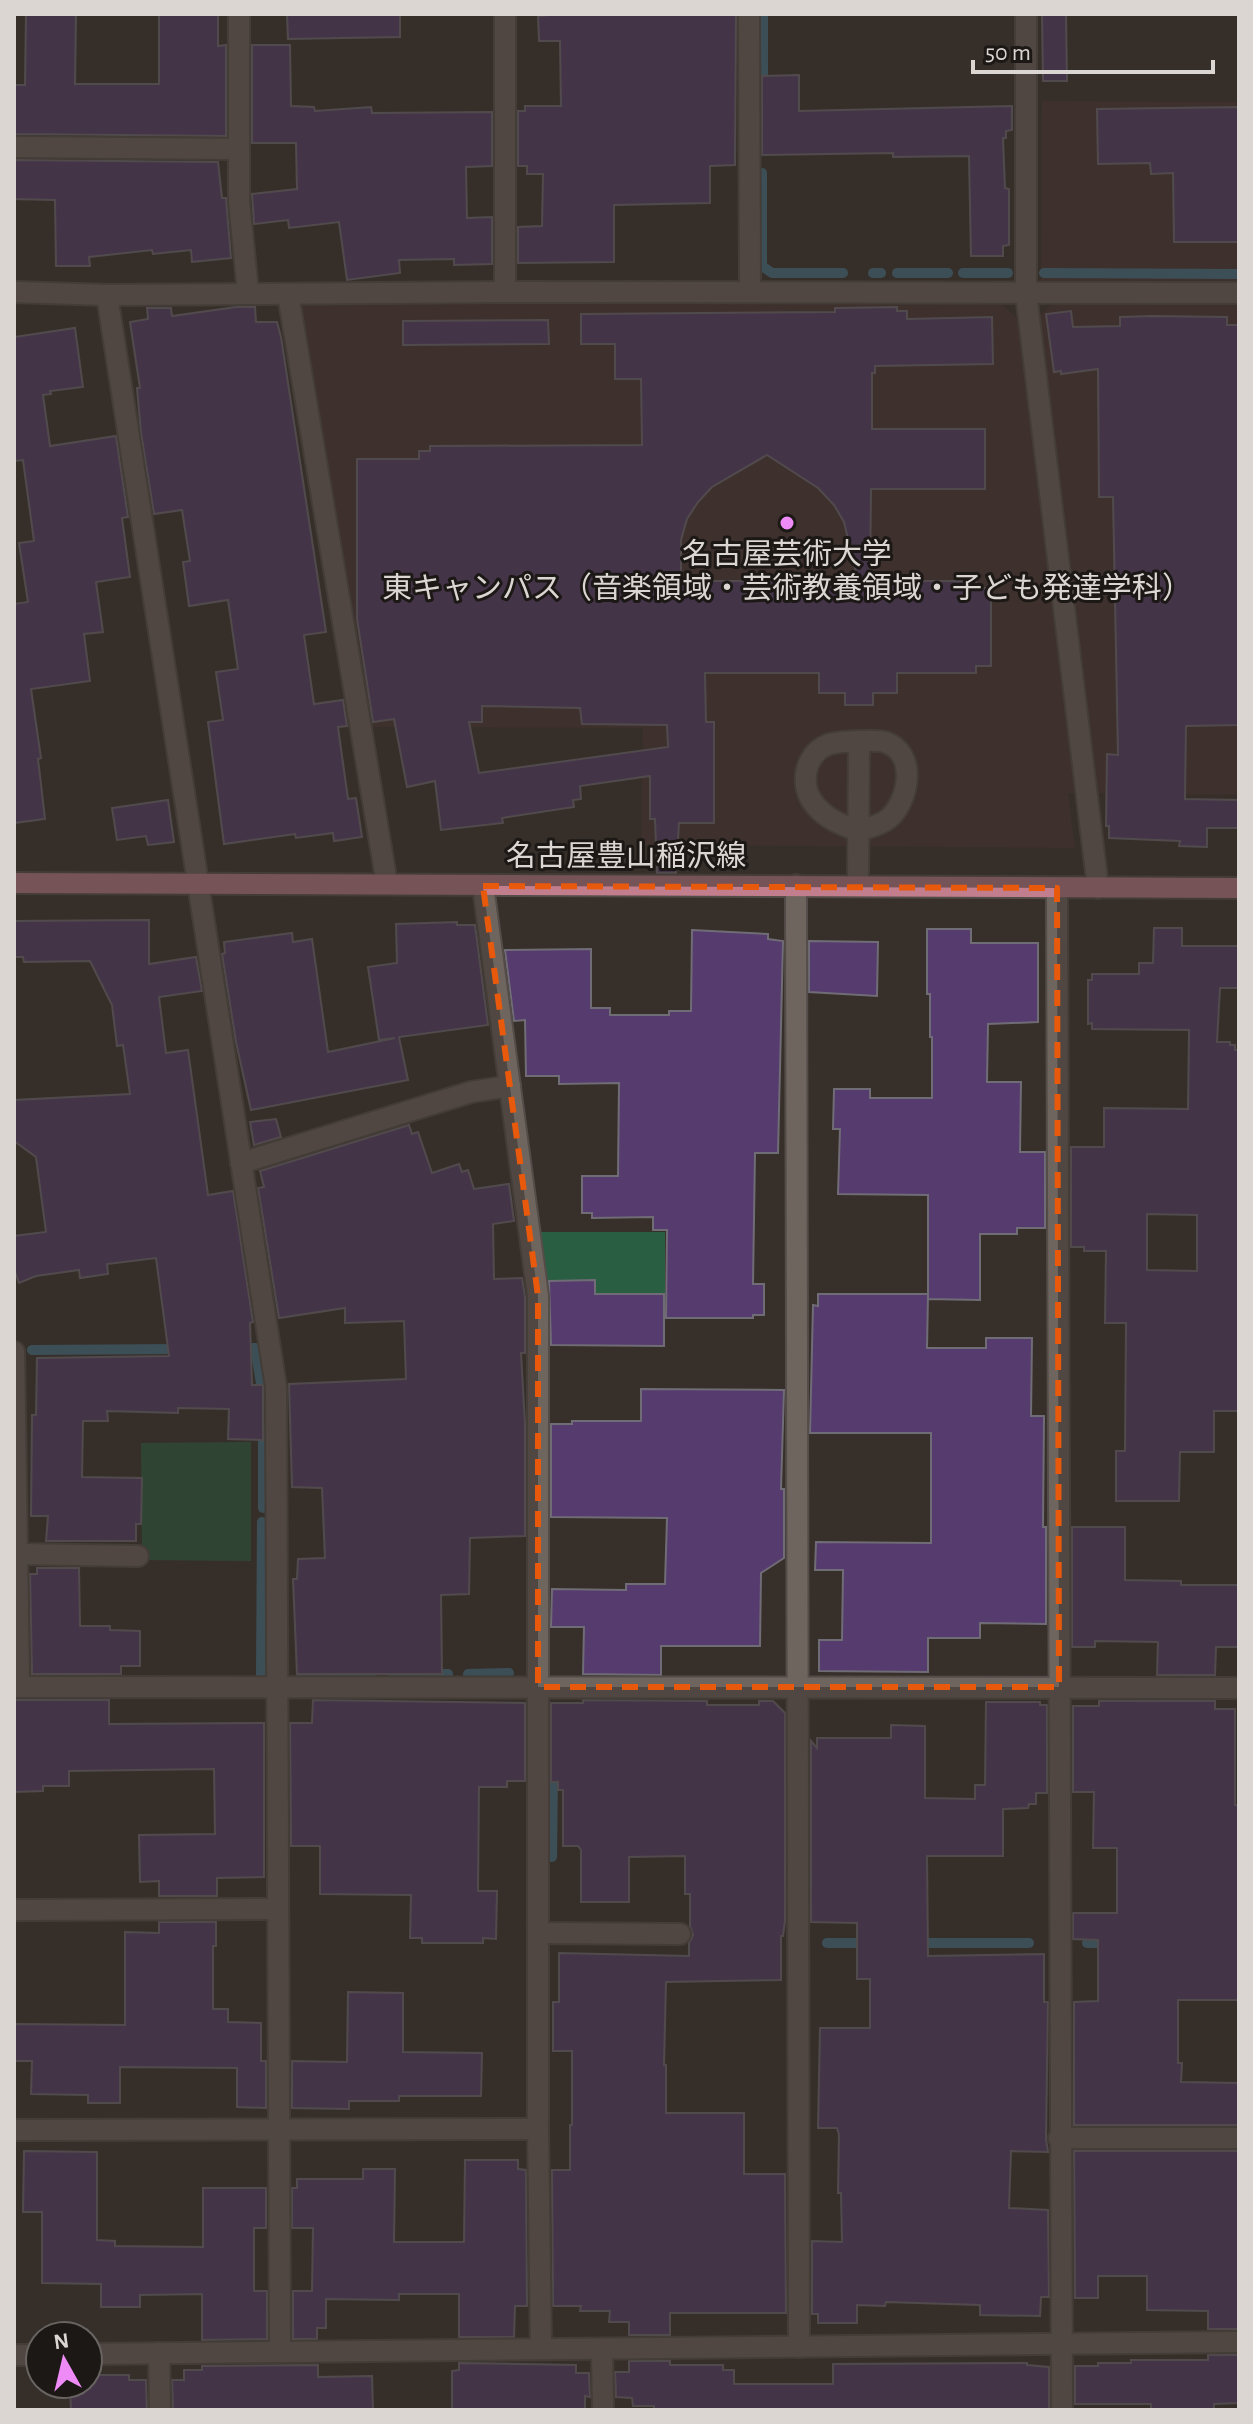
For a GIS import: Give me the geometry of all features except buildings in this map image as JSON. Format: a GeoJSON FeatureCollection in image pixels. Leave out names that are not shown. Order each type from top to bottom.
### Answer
{"type":"FeatureCollection","features":[{"type":"Feature","properties":{"kind":"main road","name":"名古屋豊山稲沢線"},"geometry":{"type":"LineString","coordinates":[[14,883],[1239,888]]}},
{"type":"Feature","properties":{"kind":"street"},"geometry":{"type":"LineString","coordinates":[[239,14],[239,201],[248,292]]}},
{"type":"Feature","properties":{"kind":"street"},"geometry":{"type":"LineString","coordinates":[[505,14],[505,292]]}},
{"type":"Feature","properties":{"kind":"street"},"geometry":{"type":"LineString","coordinates":[[749,14],[750,292]]}},
{"type":"Feature","properties":{"kind":"street"},"geometry":{"type":"LineString","coordinates":[[1026,14],[1026,294],[1098,888]]}},
{"type":"Feature","properties":{"kind":"street"},"geometry":{"type":"LineString","coordinates":[[14,147],[238,149]]}},
{"type":"Feature","properties":{"kind":"street"},"geometry":{"type":"LineString","coordinates":[[14,292],[107,295],[248,292],[1239,293]]}},
{"type":"Feature","properties":{"kind":"street"},"geometry":{"type":"LineString","coordinates":[[288,294],[387,884]]}},
{"type":"Feature","properties":{"kind":"street"},"geometry":{"type":"LineString","coordinates":[[107,295],[276,1387],[280,2352]]}},
{"type":"Feature","properties":{"kind":"street"},"geometry":{"type":"LineString","coordinates":[[858,886],[859,741]]}},
{"type":"Feature","properties":{"kind":"street"},"geometry":{"type":"LineString","coordinates":[[885,742],[898,752],[906,767],[902,804],[887,820],[858,831],[832,821],[813,803],[804,782],[807,767],[818,750],[832,743],[885,742]]}},
{"type":"Feature","properties":{"kind":"street"},"geometry":{"type":"LineString","coordinates":[[796,885],[799,2347]]}},
{"type":"Feature","properties":{"kind":"street"},"geometry":{"type":"LineString","coordinates":[[483,886],[538,1296],[541,2349]]}},
{"type":"Feature","properties":{"kind":"street"},"geometry":{"type":"LineString","coordinates":[[1057,888],[1062,2410]]}},
{"type":"Feature","properties":{"kind":"street"},"geometry":{"type":"LineString","coordinates":[[241,1163],[471,1092],[510,1086]]}},
{"type":"Feature","properties":{"kind":"street"},"geometry":{"type":"LineString","coordinates":[[14,1352],[16,1687],[1239,1688]]}},
{"type":"Feature","properties":{"kind":"street"},"geometry":{"type":"LineString","coordinates":[[17,1554],[138,1556]]}},
{"type":"Feature","properties":{"kind":"street"},"geometry":{"type":"LineString","coordinates":[[14,1910],[277,1909]]}},
{"type":"Feature","properties":{"kind":"street"},"geometry":{"type":"LineString","coordinates":[[538,1933],[680,1934]]}},
{"type":"Feature","properties":{"kind":"street"},"geometry":{"type":"LineString","coordinates":[[14,2130],[538,2129]]}},
{"type":"Feature","properties":{"kind":"street"},"geometry":{"type":"LineString","coordinates":[[1059,2138],[1239,2138]]}},
{"type":"Feature","properties":{"kind":"street"},"geometry":{"type":"LineString","coordinates":[[104,2354],[1239,2342]]}},
{"type":"Feature","properties":{"kind":"street"},"geometry":{"type":"LineString","coordinates":[[602,2349],[603,2410]]}},
{"type":"Feature","properties":{"kind":"street"},"geometry":{"type":"LineString","coordinates":[[159,2353],[160,2410]]}},
{"type":"Feature","properties":{"kind":"highlighted area"},"geometry":{"type":"Polygon","coordinates":[[[483,886],[1057,888],[1059,1687],[538,1687],[538,1296],[483,886]]]}},
{"type":"Feature","properties":{"kind":"shaded area","name":"名古屋芸術大学 東キャンパス（音楽領域・芸術教養領域・子ども発達学科）"},"geometry":{"type":"Polygon","coordinates":[[[1042,101],[1239,102],[1239,795],[1068,793],[1075,848],[641,845],[643,728],[371,727],[298,316],[304,303],[1000,303],[1017,318],[1040,316],[1055,301],[1041,282],[1042,101]]]}},
{"type":"Feature","properties":{"kind":"green space"},"geometry":{"type":"Polygon","coordinates":[[[540,1232],[665,1232],[665,1293],[548,1293],[540,1232]]]}},
{"type":"Feature","properties":{"kind":"green space"},"geometry":{"type":"Polygon","coordinates":[[[251,1442],[251,1561],[142,1560],[141,1443],[251,1442]]]}},
{"type":"Feature","properties":{"kind":"waterway"},"geometry":{"type":"LineString","coordinates":[[763,14],[763,90]]}},
{"type":"Feature","properties":{"kind":"waterway"},"geometry":{"type":"LineString","coordinates":[[762,173],[762,266],[772,273],[843,273]]}},
{"type":"Feature","properties":{"kind":"waterway"},"geometry":{"type":"LineString","coordinates":[[873,273],[881,273]]}},
{"type":"Feature","properties":{"kind":"waterway"},"geometry":{"type":"LineString","coordinates":[[897,273],[948,273]]}},
{"type":"Feature","properties":{"kind":"waterway"},"geometry":{"type":"LineString","coordinates":[[963,273],[1008,273]]}},
{"type":"Feature","properties":{"kind":"waterway"},"geometry":{"type":"LineString","coordinates":[[1044,273],[1239,274]]}},
{"type":"Feature","properties":{"kind":"waterway"},"geometry":{"type":"LineString","coordinates":[[237,1348],[255,1348],[263,1395]]}},
{"type":"Feature","properties":{"kind":"waterway"},"geometry":{"type":"LineString","coordinates":[[32,1350],[181,1349]]}},
{"type":"Feature","properties":{"kind":"waterway"},"geometry":{"type":"LineString","coordinates":[[263,1430],[263,1508]]}},
{"type":"Feature","properties":{"kind":"waterway"},"geometry":{"type":"LineString","coordinates":[[261,1675],[262,1522]]}},
{"type":"Feature","properties":{"kind":"waterway"},"geometry":{"type":"LineString","coordinates":[[468,1674],[509,1673]]}},
{"type":"Feature","properties":{"kind":"waterway"},"geometry":{"type":"LineString","coordinates":[[301,1675],[372,1674]]}},
{"type":"Feature","properties":{"kind":"waterway"},"geometry":{"type":"LineString","coordinates":[[393,1674],[448,1674]]}},
{"type":"Feature","properties":{"kind":"waterway"},"geometry":{"type":"LineString","coordinates":[[552,1857],[553,1771]]}},
{"type":"Feature","properties":{"kind":"waterway"},"geometry":{"type":"LineString","coordinates":[[827,1943],[867,1943]]}},
{"type":"Feature","properties":{"kind":"waterway"},"geometry":{"type":"LineString","coordinates":[[915,1943],[1029,1943]]}},
{"type":"Feature","properties":{"kind":"waterway"},"geometry":{"type":"LineString","coordinates":[[1087,1943],[1109,1943]]}},
{"type":"Feature","properties":{"kind":"place","name":"名古屋芸術大学 東キャンパス（音楽領域・芸術教養領域・子ども発達学科）"},"geometry":{"type":"Point","coordinates":[787,523]}}]}
